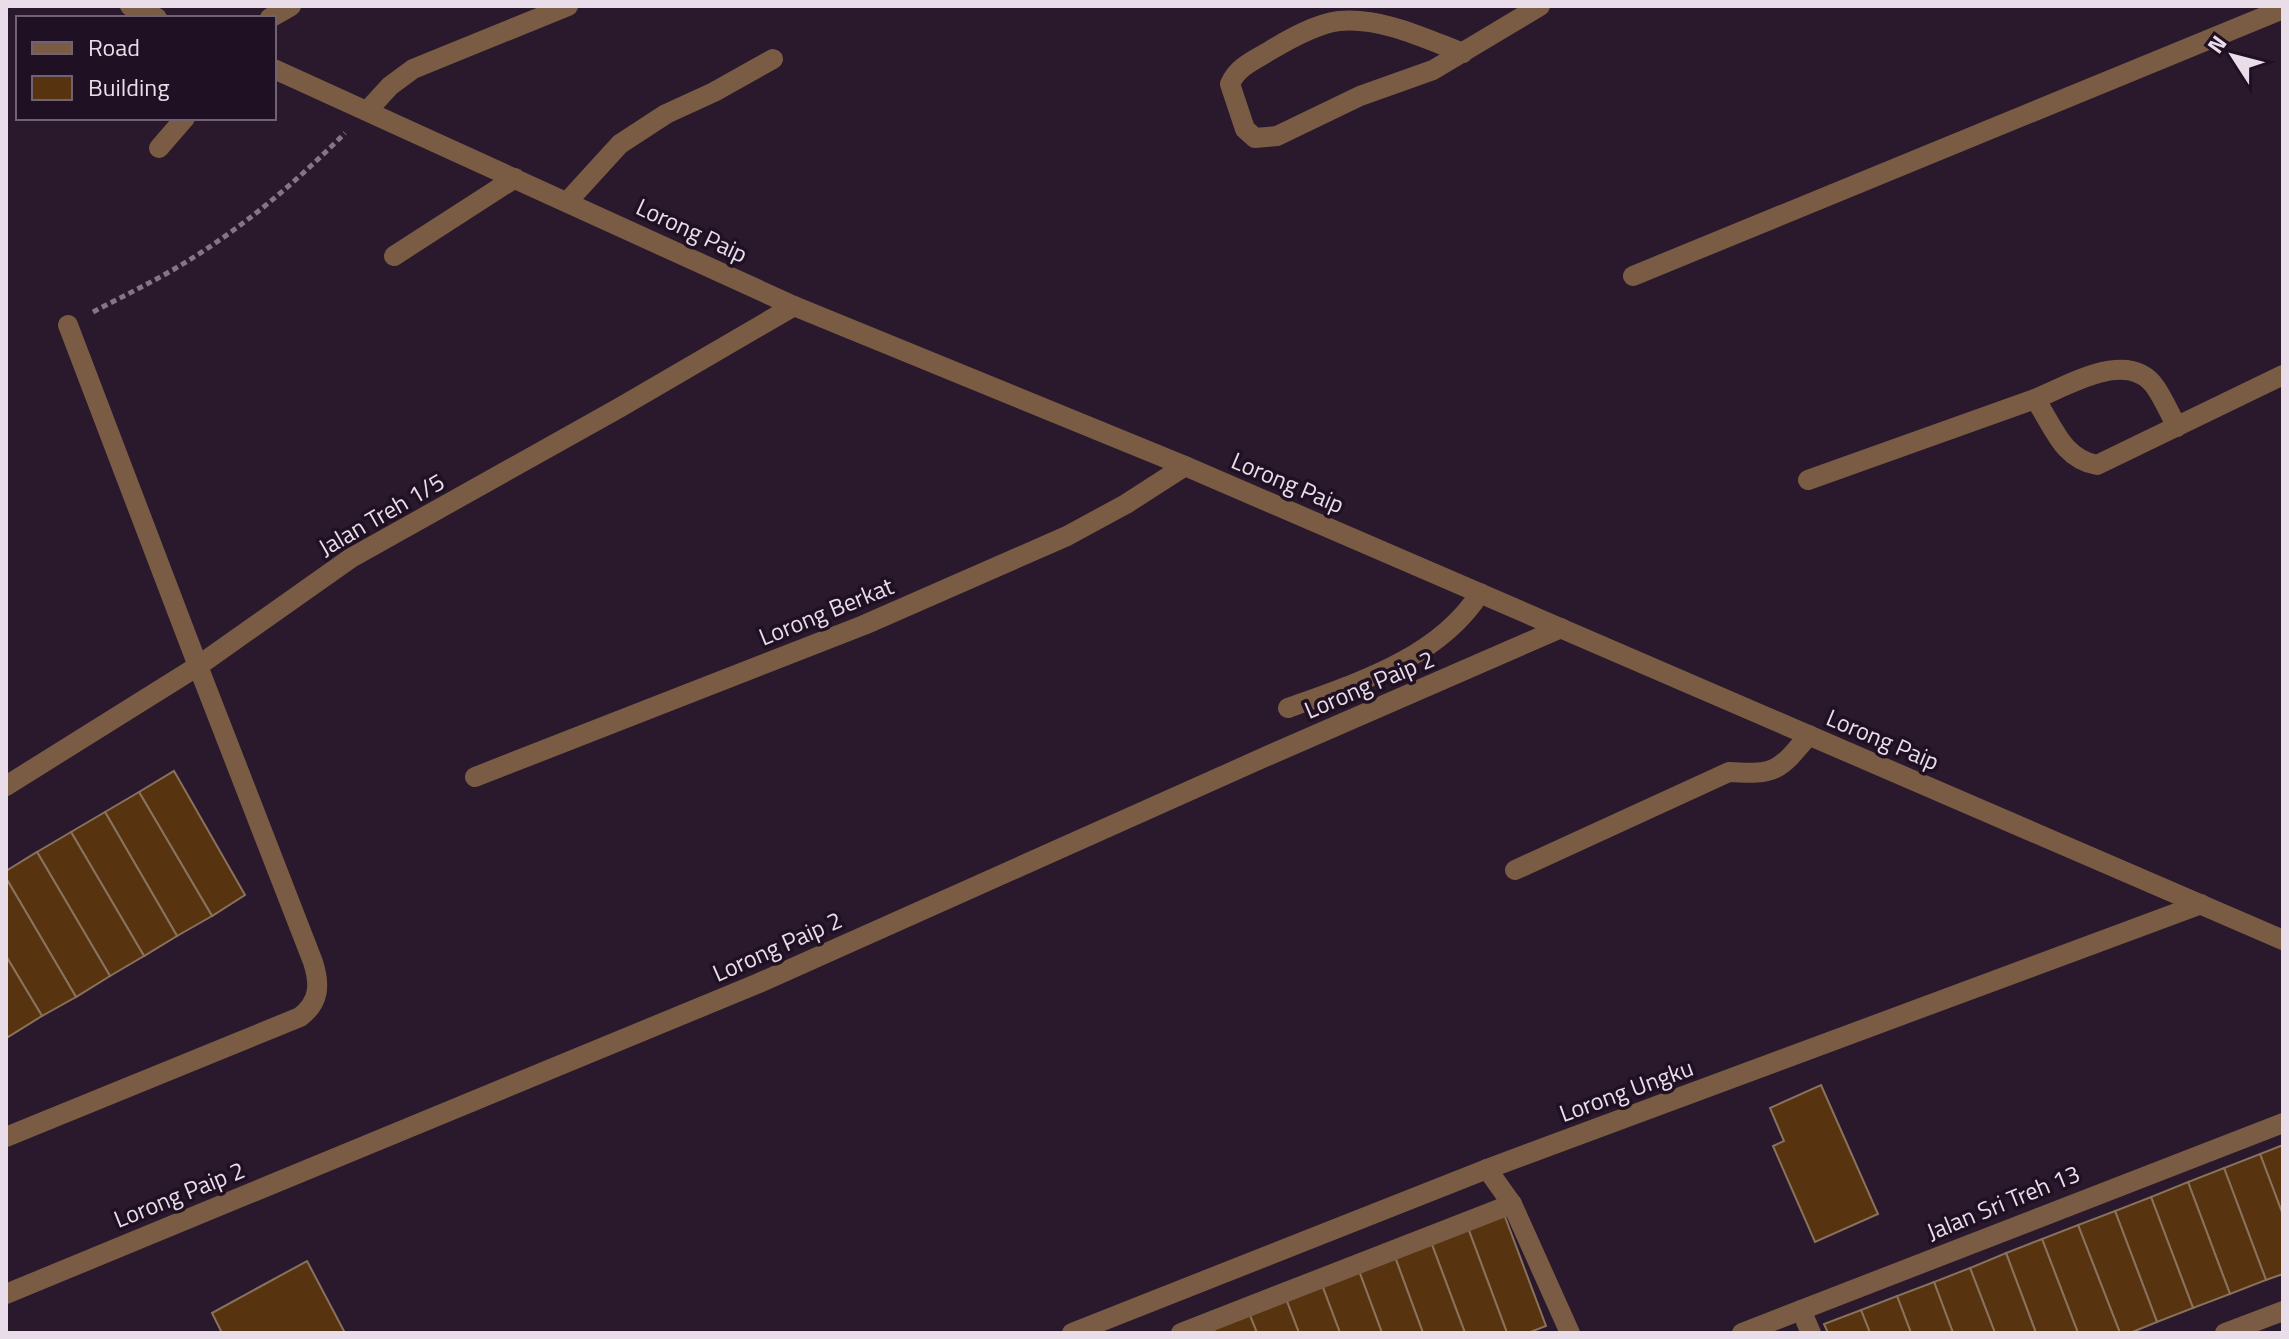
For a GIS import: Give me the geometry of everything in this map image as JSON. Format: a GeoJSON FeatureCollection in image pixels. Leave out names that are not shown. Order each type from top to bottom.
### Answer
{"type":"FeatureCollection","features":[{"type":"Feature","properties":{"kind":"street"},"geometry":{"type":"LineString","coordinates":[[130,6],[152,16]]}},
{"type":"Feature","properties":{"kind":"street"},"geometry":{"type":"LineString","coordinates":[[274,16],[291,6]]}},
{"type":"Feature","properties":{"kind":"street"},"geometry":{"type":"LineString","coordinates":[[368,110],[390,86],[413,69],[568,6]]}},
{"type":"Feature","properties":{"kind":"street"},"geometry":{"type":"LineString","coordinates":[[1463,53],[1409,32],[1371,22],[1337,21],[1295,36],[1242,67],[1234,74],[1230,84],[1245,129],[1255,138],[1277,136],[1360,96],[1433,70],[1463,53],[1540,6]]}},
{"type":"Feature","properties":{"kind":"street"},"geometry":{"type":"LineString","coordinates":[[1633,276],[2283,9]]}},
{"type":"Feature","properties":{"kind":"street"},"geometry":{"type":"LineString","coordinates":[[567,202],[620,144],[666,114],[773,59]]}},
{"type":"Feature","properties":{"kind":"street","name":"Lorong Paip"},"geometry":{"type":"LineString","coordinates":[[276,70],[794,306],[1185,466],[2283,940]]}},
{"type":"Feature","properties":{"kind":"street"},"geometry":{"type":"LineString","coordinates":[[159,148],[183,120]]}},
{"type":"Feature","properties":{"kind":"street"},"geometry":{"type":"LineString","coordinates":[[394,256],[515,178]]}},
{"type":"Feature","properties":{"kind":"street","name":"Jalan Treh 1/5"},"geometry":{"type":"LineString","coordinates":[[6,786],[198,666],[351,558],[794,306]]}},
{"type":"Feature","properties":{"kind":"street"},"geometry":{"type":"LineString","coordinates":[[6,1137],[300,1017],[317,998],[318,980],[313,962],[68,325]]}},
{"type":"Feature","properties":{"kind":"street"},"geometry":{"type":"LineString","coordinates":[[1808,480],[2107,370],[2135,371],[2155,385],[2177,427]]}},
{"type":"Feature","properties":{"kind":"street"},"geometry":{"type":"LineString","coordinates":[[2035,399],[2055,435],[2084,463],[2097,465],[2283,375]]}},
{"type":"Feature","properties":{"kind":"street","name":"Lorong Berkat"},"geometry":{"type":"LineString","coordinates":[[475,777],[922,600],[1067,536],[1126,504],[1185,466]]}},
{"type":"Feature","properties":{"kind":"street"},"geometry":{"type":"LineString","coordinates":[[1288,708],[1373,677],[1426,647],[1468,612],[1480,593]]}},
{"type":"Feature","properties":{"kind":"street","name":"Lorong Paip 2"},"geometry":{"type":"LineString","coordinates":[[6,1294],[759,983],[1561,628]]}},
{"type":"Feature","properties":{"kind":"street"},"geometry":{"type":"LineString","coordinates":[[1515,870],[1729,772],[1768,774],[1791,756],[1809,735]]}},
{"type":"Feature","properties":{"kind":"street","name":"Lorong Ungku"},"geometry":{"type":"LineString","coordinates":[[1072,1333],[1487,1169],[2201,904]]}},
{"type":"Feature","properties":{"kind":"street","name":"Jalan Sri Treh 13"},"geometry":{"type":"LineString","coordinates":[[1742,1333],[2283,1123]]}},
{"type":"Feature","properties":{"kind":"street"},"geometry":{"type":"LineString","coordinates":[[1487,1169],[1512,1204],[1570,1333]]}},
{"type":"Feature","properties":{"kind":"street"},"geometry":{"type":"LineString","coordinates":[[1181,1333],[1512,1204]]}},
{"type":"Feature","properties":{"kind":"street"},"geometry":{"type":"LineString","coordinates":[[1801,1310],[1811,1333]]}},
{"type":"Feature","properties":{"kind":"street"},"geometry":{"type":"LineString","coordinates":[[2225,1333],[2283,1311]]}},
{"type":"Feature","properties":{"kind":"path"},"geometry":{"type":"LineString","coordinates":[[68,325],[175,269],[250,219],[296,181],[368,110]]}},
{"type":"Feature","properties":{"kind":"building"},"geometry":{"type":"Polygon","coordinates":[[[174,771],[245,895],[212,916],[139,792],[174,771]]]}},
{"type":"Feature","properties":{"kind":"building"},"geometry":{"type":"Polygon","coordinates":[[[139,792],[212,916],[177,936],[105,812],[139,792]]]}},
{"type":"Feature","properties":{"kind":"building"},"geometry":{"type":"Polygon","coordinates":[[[105,812],[177,936],[144,956],[71,832],[105,812]]]}},
{"type":"Feature","properties":{"kind":"building"},"geometry":{"type":"Polygon","coordinates":[[[71,832],[144,956],[110,976],[37,852],[71,832]]]}},
{"type":"Feature","properties":{"kind":"building"},"geometry":{"type":"Polygon","coordinates":[[[37,852],[110,976],[76,997],[6,878],[6,871],[37,852]]]}},
{"type":"Feature","properties":{"kind":"building"},"geometry":{"type":"Polygon","coordinates":[[[6,878],[76,997],[42,1016],[6,956],[6,878]]]}},
{"type":"Feature","properties":{"kind":"building"},"geometry":{"type":"Polygon","coordinates":[[[6,956],[42,1016],[8,1037],[6,1033],[6,956]]]}},
{"type":"Feature","properties":{"kind":"building"},"geometry":{"type":"Polygon","coordinates":[[[1821,1085],[1878,1214],[1815,1242],[1773,1146],[1784,1141],[1770,1108],[1821,1085]]]}},
{"type":"Feature","properties":{"kind":"building"},"geometry":{"type":"Polygon","coordinates":[[[2283,1145],[2283,1215],[2260,1154],[2283,1145]]]}},
{"type":"Feature","properties":{"kind":"building"},"geometry":{"type":"Polygon","coordinates":[[[2260,1154],[2283,1215],[2283,1274],[2266,1280],[2224,1168],[2260,1154]]]}},
{"type":"Feature","properties":{"kind":"building"},"geometry":{"type":"Polygon","coordinates":[[[2224,1168],[2266,1280],[2230,1294],[2188,1182],[2224,1168]]]}},
{"type":"Feature","properties":{"kind":"building"},"geometry":{"type":"Polygon","coordinates":[[[2188,1182],[2230,1294],[2193,1308],[2151,1197],[2188,1182]]]}},
{"type":"Feature","properties":{"kind":"building"},"geometry":{"type":"Polygon","coordinates":[[[2151,1197],[2193,1308],[2157,1322],[2115,1211],[2151,1197]]]}},
{"type":"Feature","properties":{"kind":"building"},"geometry":{"type":"Polygon","coordinates":[[[2115,1211],[2157,1322],[2130,1333],[2120,1333],[2078,1225],[2115,1211]]]}},
{"type":"Feature","properties":{"kind":"building"},"geometry":{"type":"Polygon","coordinates":[[[1504,1214],[1546,1326],[1528,1333],[1507,1333],[1468,1228],[1504,1214]]]}},
{"type":"Feature","properties":{"kind":"building"},"geometry":{"type":"Polygon","coordinates":[[[2078,1225],[2120,1333],[2078,1333],[2042,1239],[2078,1225]]]}},
{"type":"Feature","properties":{"kind":"building"},"geometry":{"type":"Polygon","coordinates":[[[1468,1228],[1507,1333],[1465,1333],[1431,1242],[1468,1228]]]}},
{"type":"Feature","properties":{"kind":"building"},"geometry":{"type":"Polygon","coordinates":[[[2042,1239],[2078,1333],[2036,1333],[2006,1253],[2042,1239]]]}},
{"type":"Feature","properties":{"kind":"building"},"geometry":{"type":"Polygon","coordinates":[[[1431,1242],[1465,1333],[1423,1333],[1395,1257],[1431,1242]]]}},
{"type":"Feature","properties":{"kind":"building"},"geometry":{"type":"Polygon","coordinates":[[[2006,1253],[2036,1333],[1995,1333],[1970,1268],[2006,1253]]]}},
{"type":"Feature","properties":{"kind":"building"},"geometry":{"type":"Polygon","coordinates":[[[1395,1257],[1423,1333],[1382,1333],[1359,1271],[1395,1257]]]}},
{"type":"Feature","properties":{"kind":"building"},"geometry":{"type":"Polygon","coordinates":[[[307,1261],[345,1333],[222,1333],[212,1313],[307,1261]]]}},
{"type":"Feature","properties":{"kind":"building"},"geometry":{"type":"Polygon","coordinates":[[[1970,1268],[1995,1333],[1953,1333],[1934,1282],[1970,1268]]]}},
{"type":"Feature","properties":{"kind":"building"},"geometry":{"type":"Polygon","coordinates":[[[1359,1271],[1382,1333],[1340,1333],[1322,1285],[1359,1271]]]}},
{"type":"Feature","properties":{"kind":"building"},"geometry":{"type":"Polygon","coordinates":[[[1934,1282],[1953,1333],[1911,1333],[1897,1296],[1934,1282]]]}},
{"type":"Feature","properties":{"kind":"building"},"geometry":{"type":"Polygon","coordinates":[[[1322,1285],[1340,1333],[1299,1333],[1286,1299],[1322,1285]]]}},
{"type":"Feature","properties":{"kind":"building"},"geometry":{"type":"Polygon","coordinates":[[[1897,1296],[1911,1333],[1870,1333],[1861,1310],[1897,1296]]]}},
{"type":"Feature","properties":{"kind":"building"},"geometry":{"type":"Polygon","coordinates":[[[1286,1299],[1299,1333],[1257,1333],[1249,1313],[1286,1299]]]}},
{"type":"Feature","properties":{"kind":"building"},"geometry":{"type":"Polygon","coordinates":[[[1861,1310],[1870,1333],[1828,1333],[1824,1324],[1861,1310]]]}},
{"type":"Feature","properties":{"kind":"building"},"geometry":{"type":"Polygon","coordinates":[[[1249,1313],[1257,1333],[1215,1333],[1213,1327],[1249,1313]]]}}]}
